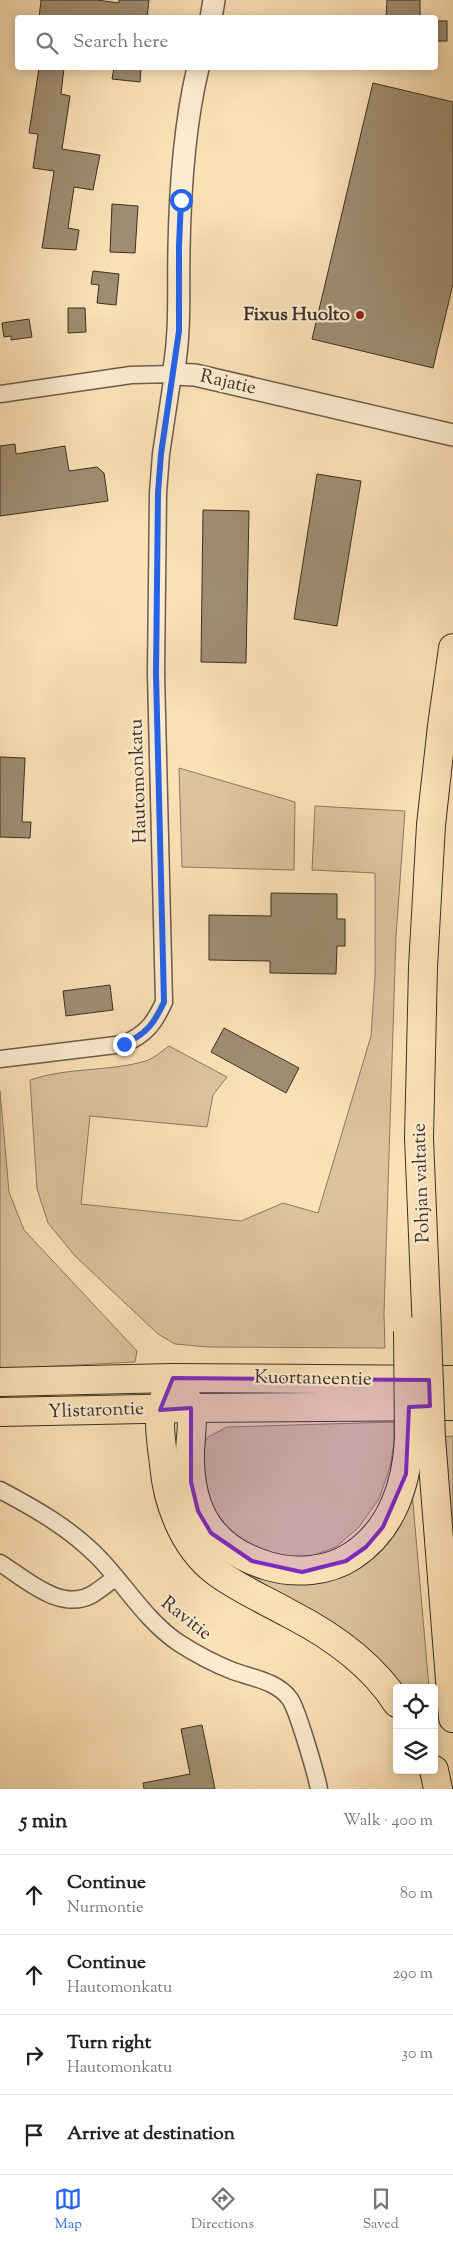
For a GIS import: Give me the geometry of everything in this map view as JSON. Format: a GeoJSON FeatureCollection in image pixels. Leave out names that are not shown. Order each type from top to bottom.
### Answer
{"type":"FeatureCollection","features":[{"type":"Feature","properties":{"kind":"highway","name":"Pohjan valtatie"},"geometry":{"type":"LineString","coordinates":[[453,648],[431,825],[424,967],[419,1138],[418,1332],[420,1438],[453,1718]]}},
{"type":"Feature","properties":{"kind":"highway"},"geometry":{"type":"LineString","coordinates":[[173,1378],[191,1408],[190,1454],[192,1482],[198,1511],[211,1533],[230,1550],[252,1561],[279,1569],[302,1572],[323,1568],[346,1561],[366,1547],[383,1527],[398,1501],[420,1438]]}},
{"type":"Feature","properties":{"kind":"highway"},"geometry":{"type":"LineString","coordinates":[[173,1378],[160,1410],[165,1481],[174,1513],[190,1543],[214,1570],[252,1594],[325,1634],[358,1659],[393,1697]]}},
{"type":"Feature","properties":{"kind":"highway","name":"Kuortaneentie"},"geometry":{"type":"LineString","coordinates":[[173,1378],[453,1380]]}},
{"type":"Feature","properties":{"kind":"highway","name":"Ylistarontie"},"geometry":{"type":"LineString","coordinates":[[0,1382],[173,1378]]}},
{"type":"Feature","properties":{"kind":"highway","name":"Kuortaneentie"},"geometry":{"type":"LineString","coordinates":[[191,1408],[453,1406]]}},
{"type":"Feature","properties":{"kind":"highway","name":"Ylistarontie"},"geometry":{"type":"LineString","coordinates":[[0,1412],[191,1408]]}},
{"type":"Feature","properties":{"kind":"highway"},"geometry":{"type":"LineString","coordinates":[[435,1774],[438,1789]]}},
{"type":"Feature","properties":{"kind":"street"},"geometry":{"type":"LineString","coordinates":[[211,15],[214,0]]}},
{"type":"Feature","properties":{"kind":"street"},"geometry":{"type":"LineString","coordinates":[[174,374],[179,331],[179,246],[187,130],[190,103],[198,70]]}},
{"type":"Feature","properties":{"kind":"street","name":"Hautomonkatu"},"geometry":{"type":"LineString","coordinates":[[0,1060],[124,1044],[141,1036],[157,1019],[164,1002],[156,674],[158,512],[161,454],[174,374]]}},
{"type":"Feature","properties":{"kind":"street","name":"Rajatie"},"geometry":{"type":"LineString","coordinates":[[0,394],[131,375],[195,375],[453,435]]}},
{"type":"Feature","properties":{"kind":"street","name":"Ravitie"},"geometry":{"type":"LineString","coordinates":[[0,1490],[29,1505],[68,1531],[99,1558],[156,1625],[179,1643],[233,1671],[265,1681],[278,1688],[290,1699],[319,1789]]}},
{"type":"Feature","properties":{"kind":"street"},"geometry":{"type":"LineString","coordinates":[[0,1563],[48,1593],[67,1600],[92,1595],[116,1578]]}},
{"type":"Feature","properties":{"kind":"highlighted area"},"geometry":{"type":"Polygon","coordinates":[[[173,1378],[429,1380],[430,1406],[409,1407],[406,1474],[383,1527],[366,1547],[346,1561],[302,1572],[252,1561],[211,1533],[198,1511],[191,1482],[191,1408],[160,1410],[173,1378]]]}},
{"type":"Feature","properties":{"kind":"shaded area"},"geometry":{"type":"Polygon","coordinates":[[[179,768],[295,802],[294,870],[182,867],[179,768]]]}},
{"type":"Feature","properties":{"kind":"shaded area"},"geometry":{"type":"Polygon","coordinates":[[[315,806],[405,811],[396,936],[384,1313],[385,1348],[208,1347],[175,1344],[158,1334],[75,1256],[48,1223],[37,1189],[30,1080],[58,1073],[117,1067],[146,1061],[169,1046],[227,1077],[213,1095],[207,1127],[90,1116],[81,1204],[241,1221],[283,1203],[318,1213],[371,1036],[375,976],[375,873],[312,870],[315,806]]]}},
{"type":"Feature","properties":{"kind":"shaded area"},"geometry":{"type":"Polygon","coordinates":[[[0,1091],[9,1192],[24,1230],[137,1351],[135,1362],[0,1369],[0,1091]]]}},
{"type":"Feature","properties":{"kind":"shaded area"},"geometry":{"type":"Polygon","coordinates":[[[394,1422],[394,1443],[390,1467],[379,1499],[359,1527],[336,1547],[306,1558],[245,1551],[206,1510],[198,1457],[208,1437],[227,1427],[394,1422]]]}},
{"type":"Feature","properties":{"kind":"shaded area"},"geometry":{"type":"Polygon","coordinates":[[[453,1436],[453,1583],[443,1437],[453,1436]]]}},
{"type":"Feature","properties":{"kind":"shaded area"},"geometry":{"type":"Polygon","coordinates":[[[411,1480],[429,1684],[393,1685],[243,1581],[218,1557],[249,1574],[280,1582],[313,1581],[411,1480]]]}},
{"type":"Feature","properties":{"kind":"building"},"geometry":{"type":"Polygon","coordinates":[[[41,0],[97,0],[119,3],[119,0],[149,0],[147,15],[39,15],[41,0]]]}},
{"type":"Feature","properties":{"kind":"building"},"geometry":{"type":"Polygon","coordinates":[[[387,0],[420,0],[420,15],[386,15],[387,0]]]}},
{"type":"Feature","properties":{"kind":"building"},"geometry":{"type":"Polygon","coordinates":[[[438,21],[447,21],[447,41],[438,41],[438,21]]]}},
{"type":"Feature","properties":{"kind":"building"},"geometry":{"type":"Polygon","coordinates":[[[39,70],[64,70],[61,94],[70,96],[62,149],[100,155],[93,190],[74,187],[68,228],[79,230],[76,250],[42,248],[54,171],[33,168],[38,134],[29,133],[39,70]]]}},
{"type":"Feature","properties":{"kind":"building"},"geometry":{"type":"Polygon","coordinates":[[[114,70],[141,70],[140,82],[112,79],[114,70]]]}},
{"type":"Feature","properties":{"kind":"building"},"geometry":{"type":"Polygon","coordinates":[[[373,83],[453,102],[453,284],[433,368],[312,339],[373,83]]]}},
{"type":"Feature","properties":{"kind":"building"},"geometry":{"type":"Polygon","coordinates":[[[112,204],[138,206],[135,253],[110,252],[112,204]]]}},
{"type":"Feature","properties":{"kind":"building"},"geometry":{"type":"Polygon","coordinates":[[[93,271],[119,274],[116,305],[97,303],[99,285],[91,284],[93,271]]]}},
{"type":"Feature","properties":{"kind":"building"},"geometry":{"type":"Polygon","coordinates":[[[68,308],[85,308],[86,332],[68,333],[68,308]]]}},
{"type":"Feature","properties":{"kind":"building"},"geometry":{"type":"Polygon","coordinates":[[[29,319],[32,337],[11,340],[11,336],[4,337],[2,323],[29,319]]]}},
{"type":"Feature","properties":{"kind":"building"},"geometry":{"type":"Polygon","coordinates":[[[15,444],[16,454],[65,446],[69,471],[97,467],[104,473],[108,501],[0,516],[0,446],[15,444]]]}},
{"type":"Feature","properties":{"kind":"building"},"geometry":{"type":"Polygon","coordinates":[[[317,474],[361,481],[337,626],[294,619],[317,474]]]}},
{"type":"Feature","properties":{"kind":"building"},"geometry":{"type":"Polygon","coordinates":[[[203,510],[249,511],[246,663],[201,662],[203,510]]]}},
{"type":"Feature","properties":{"kind":"building"},"geometry":{"type":"Polygon","coordinates":[[[0,757],[25,758],[22,822],[31,822],[30,838],[0,837],[0,757]]]}},
{"type":"Feature","properties":{"kind":"building"},"geometry":{"type":"Polygon","coordinates":[[[271,893],[337,894],[337,919],[345,919],[345,946],[337,946],[336,974],[270,973],[270,961],[209,960],[209,915],[271,916],[271,893]]]}},
{"type":"Feature","properties":{"kind":"building"},"geometry":{"type":"Polygon","coordinates":[[[110,985],[113,1010],[66,1016],[63,991],[110,985]]]}},
{"type":"Feature","properties":{"kind":"building"},"geometry":{"type":"Polygon","coordinates":[[[224,1028],[299,1068],[286,1093],[211,1052],[224,1028]]]}},
{"type":"Feature","properties":{"kind":"building"},"geometry":{"type":"Polygon","coordinates":[[[202,1725],[215,1789],[144,1789],[143,1783],[190,1774],[181,1729],[202,1725]]]}},
{"type":"Feature","properties":{"kind":"place","name":"Fixus Huolto"},"geometry":{"type":"Point","coordinates":[360,315]}},
{"type":"Feature","properties":{"kind":"route"},"geometry":{"type":"LineString","coordinates":[[124,1044],[141,1036],[157,1019],[164,1002],[156,674],[158,493],[161,454],[179,331],[181,200]]}}]}
